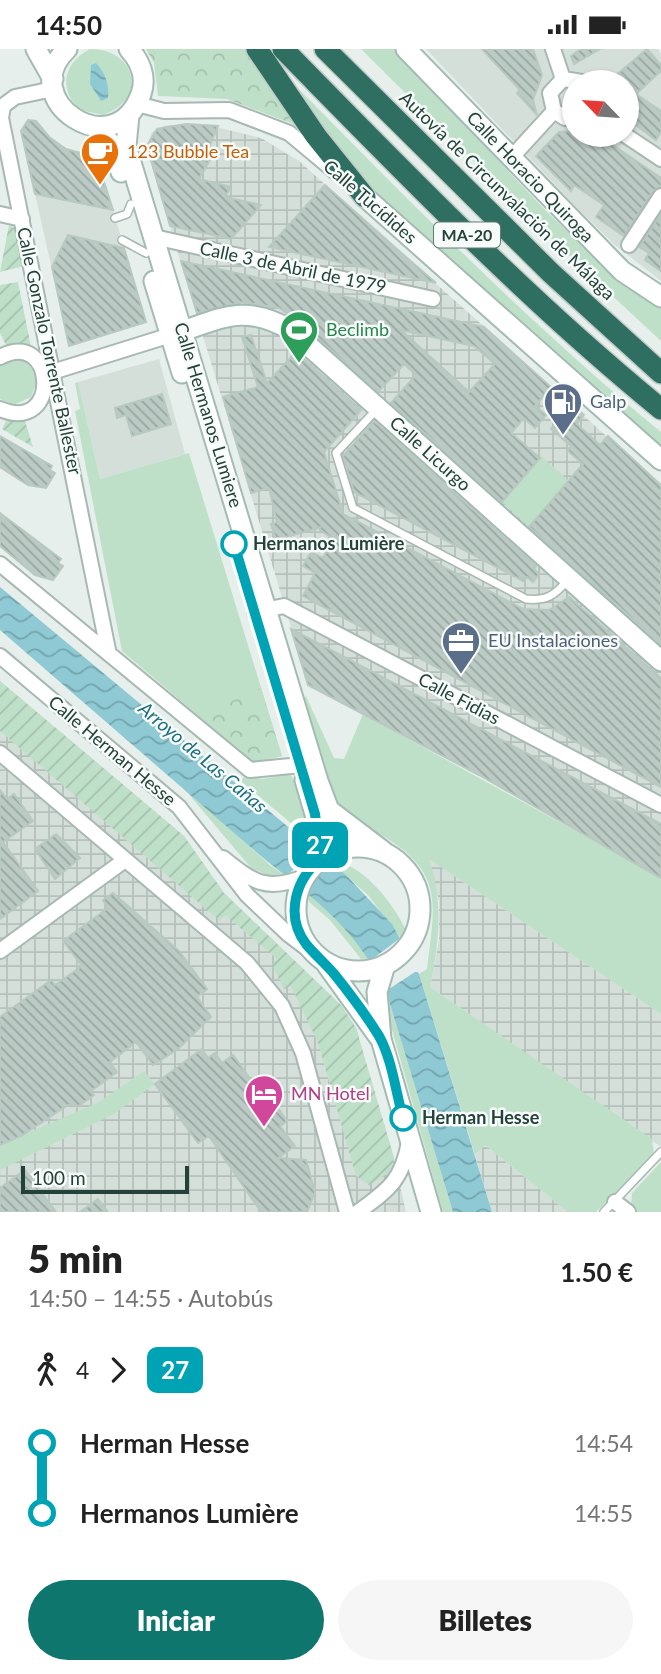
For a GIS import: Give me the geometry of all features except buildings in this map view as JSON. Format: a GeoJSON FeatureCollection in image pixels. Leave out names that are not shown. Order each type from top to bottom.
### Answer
{"type":"FeatureCollection","features":[{"type":"Feature","properties":{"kind":"highway"},"geometry":{"type":"LineString","coordinates":[[257,49],[316,136],[365,197]]}},
{"type":"Feature","properties":{"kind":"highway","name":"MA-20"},"geometry":{"type":"LineString","coordinates":[[283,49],[476,244],[554,317],[661,409]]}},
{"type":"Feature","properties":{"kind":"highway","name":"Autovía de Circunvalación de Málaga"},"geometry":{"type":"LineString","coordinates":[[325,49],[446,171],[661,373]]}},
{"type":"Feature","properties":{"kind":"highway"},"geometry":{"type":"LineString","coordinates":[[637,352],[661,367]]}},
{"type":"Feature","properties":{"kind":"main road"},"geometry":{"type":"LineString","coordinates":[[36,49],[65,113],[76,121],[97,127],[114,123],[133,109]]}},
{"type":"Feature","properties":{"kind":"main road","name":"Calle Hermanos Lumiere"},"geometry":{"type":"LineString","coordinates":[[128,49],[142,72],[143,89],[133,109],[126,146],[175,333],[260,610],[329,810],[383,851]]}},
{"type":"Feature","properties":{"kind":"main road","name":"Calle Horacio Quiroga"},"geometry":{"type":"LineString","coordinates":[[406,49],[622,271],[661,297]]}},
{"type":"Feature","properties":{"kind":"main road"},"geometry":{"type":"LineString","coordinates":[[53,84],[63,50]]}},
{"type":"Feature","properties":{"kind":"main road","name":"Calle Hermanos Lumiere"},"geometry":{"type":"LineString","coordinates":[[97,127],[112,145],[131,204],[150,245]]}},
{"type":"Feature","properties":{"kind":"main road","name":"Calle Tucídides"},"geometry":{"type":"LineString","coordinates":[[365,197],[661,460]]}},
{"type":"Feature","properties":{"kind":"main road","name":"Calle Licurgo"},"geometry":{"type":"LineString","coordinates":[[175,333],[240,313],[268,317],[291,330],[661,661]]}},
{"type":"Feature","properties":{"kind":"main road","name":"Calle Hermanos Lumiere"},"geometry":{"type":"LineString","coordinates":[[260,610],[315,814],[323,854]]}},
{"type":"Feature","properties":{"kind":"main road"},"geometry":{"type":"LineString","coordinates":[[350,846],[383,851],[406,869],[419,897],[420,918],[414,939],[397,958],[380,971],[353,972],[321,959],[298,928],[295,910],[297,883],[323,854],[350,846]]}},
{"type":"Feature","properties":{"kind":"main road","name":"Calle Herman Hesse"},"geometry":{"type":"LineString","coordinates":[[321,959],[380,1039]]}},
{"type":"Feature","properties":{"kind":"main road","name":"Calle Herman Hesse"},"geometry":{"type":"LineString","coordinates":[[380,971],[377,992],[380,1039],[431,1212]]}},
{"type":"Feature","properties":{"kind":"street"},"geometry":{"type":"LineString","coordinates":[[553,49],[562,76]]}},
{"type":"Feature","properties":{"kind":"street"},"geometry":{"type":"LineString","coordinates":[[562,80],[550,93],[554,111],[562,116]]}},
{"type":"Feature","properties":{"kind":"street","name":"Calle Gonzalo Torrente Ballester"},"geometry":{"type":"LineString","coordinates":[[53,84],[15,97],[4,106],[1,118],[49,372],[108,650]]}},
{"type":"Feature","properties":{"kind":"street","name":"Calle Tucídides"},"geometry":{"type":"LineString","coordinates":[[133,109],[229,110],[289,133],[365,197]]}},
{"type":"Feature","properties":{"kind":"street"},"geometry":{"type":"LineString","coordinates":[[511,158],[554,111]]}},
{"type":"Feature","properties":{"kind":"street"},"geometry":{"type":"LineString","coordinates":[[639,144],[661,159]]}},
{"type":"Feature","properties":{"kind":"street"},"geometry":{"type":"LineString","coordinates":[[629,245],[661,196]]}},
{"type":"Feature","properties":{"kind":"street"},"geometry":{"type":"LineString","coordinates":[[0,213],[22,219]]}},
{"type":"Feature","properties":{"kind":"street","name":"Calle 3 de Abril de 1979"},"geometry":{"type":"LineString","coordinates":[[150,245],[433,299]]}},
{"type":"Feature","properties":{"kind":"street"},"geometry":{"type":"LineString","coordinates":[[49,372],[175,333]]}},
{"type":"Feature","properties":{"kind":"street"},"geometry":{"type":"LineString","coordinates":[[2,351],[34,358],[49,372]]}},
{"type":"Feature","properties":{"kind":"street"},"geometry":{"type":"LineString","coordinates":[[0,409],[13,413],[34,407],[44,393],[49,372]]}},
{"type":"Feature","properties":{"kind":"street"},"geometry":{"type":"LineString","coordinates":[[0,564],[108,650],[250,770],[301,765]]}},
{"type":"Feature","properties":{"kind":"street","name":"Calle Fidias"},"geometry":{"type":"LineString","coordinates":[[260,610],[284,606],[661,805]]}},
{"type":"Feature","properties":{"kind":"street","name":"Calle Herman Hesse"},"geometry":{"type":"LineString","coordinates":[[0,656],[179,807],[217,852],[233,880],[247,895],[288,934],[321,959]]}},
{"type":"Feature","properties":{"kind":"street"},"geometry":{"type":"LineString","coordinates":[[0,753],[247,963],[282,1006],[303,1053],[347,1212]]}},
{"type":"Feature","properties":{"kind":"street","name":"Calle Herman Hesse"},"geometry":{"type":"LineString","coordinates":[[217,852],[263,885],[297,883]]}},
{"type":"Feature","properties":{"kind":"street"},"geometry":{"type":"LineString","coordinates":[[0,951],[125,860]]}},
{"type":"Feature","properties":{"kind":"street"},"geometry":{"type":"LineString","coordinates":[[358,1212],[391,1188],[405,1166],[410,1141]]}},
{"type":"Feature","properties":{"kind":"street"},"geometry":{"type":"LineString","coordinates":[[615,1202],[628,1212]]}},
{"type":"Feature","properties":{"kind":"lane"},"geometry":{"type":"LineString","coordinates":[[115,218],[127,214],[131,204]]}},
{"type":"Feature","properties":{"kind":"lane"},"geometry":{"type":"LineString","coordinates":[[121,240],[150,245]]}},
{"type":"Feature","properties":{"kind":"lane"},"geometry":{"type":"LineString","coordinates":[[378,408],[336,453],[353,508],[526,599],[540,600],[551,597],[570,579]]}},
{"type":"Feature","properties":{"kind":"lane"},"geometry":{"type":"LineString","coordinates":[[604,1212],[661,1152]]}},
{"type":"Feature","properties":{"kind":"shaded area"},"geometry":{"type":"Polygon","coordinates":[[[426,49],[658,49],[661,54],[661,281],[615,245],[426,49]]]}},
{"type":"Feature","properties":{"kind":"shaded area"},"geometry":{"type":"Polygon","coordinates":[[[28,120],[39,123],[113,210],[146,322],[69,346],[21,131],[28,120]]]}},
{"type":"Feature","properties":{"kind":"shaded area"},"geometry":{"type":"Polygon","coordinates":[[[165,126],[212,126],[261,138],[299,161],[661,485],[661,878],[479,775],[294,637],[148,154],[147,146],[152,132],[165,126]]]}},
{"type":"Feature","properties":{"kind":"shaded area"},"geometry":{"type":"Polygon","coordinates":[[[159,359],[185,454],[100,479],[78,382],[159,359]]]}},
{"type":"Feature","properties":{"kind":"shaded area"},"geometry":{"type":"Polygon","coordinates":[[[0,681],[184,836],[224,893],[341,1005],[356,1028],[394,1158],[406,1212],[0,1212],[0,681]]]}},
{"type":"Feature","properties":{"kind":"shaded area"},"geometry":{"type":"Polygon","coordinates":[[[428,858],[661,1014],[661,1147],[430,987],[439,940],[439,901],[428,858]]]}},
{"type":"Feature","properties":{"kind":"shaded area"},"geometry":{"type":"Polygon","coordinates":[[[485,1145],[568,1212],[492,1212],[475,1155],[485,1145]]]}},
{"type":"Feature","properties":{"kind":"green space"},"geometry":{"type":"Polygon","coordinates":[[[90,49],[106,51],[118,57],[127,66],[131,76],[131,88],[127,98],[117,108],[103,115],[80,110],[68,94],[66,85],[69,69],[74,61],[90,49]]]}},
{"type":"Feature","properties":{"kind":"green space"},"geometry":{"type":"Polygon","coordinates":[[[146,49],[251,49],[299,126],[227,99],[158,96],[154,63],[146,49]]]}},
{"type":"Feature","properties":{"kind":"green space"},"geometry":{"type":"Polygon","coordinates":[[[361,49],[398,49],[555,219],[624,281],[661,308],[661,341],[563,250],[361,49]]]}},
{"type":"Feature","properties":{"kind":"green space"},"geometry":{"type":"Polygon","coordinates":[[[285,75],[515,303],[661,432],[661,447],[365,183],[325,143],[285,75]]]}},
{"type":"Feature","properties":{"kind":"green space"},"geometry":{"type":"Polygon","coordinates":[[[9,225],[16,229],[24,266],[0,272],[9,225]]]}},
{"type":"Feature","properties":{"kind":"green space"},"geometry":{"type":"Polygon","coordinates":[[[18,282],[31,347],[6,345],[0,333],[0,285],[18,282]]]}},
{"type":"Feature","properties":{"kind":"green space"},"geometry":{"type":"Polygon","coordinates":[[[12,359],[29,365],[37,382],[31,397],[14,405],[0,399],[0,365],[12,359]]]}},
{"type":"Feature","properties":{"kind":"green space"},"geometry":{"type":"Polygon","coordinates":[[[78,382],[100,479],[189,453],[282,756],[254,763],[122,651],[75,411],[80,409],[75,383],[78,382]]]}},
{"type":"Feature","properties":{"kind":"green space"},"geometry":{"type":"Polygon","coordinates":[[[6,421],[25,421],[33,447],[2,429],[6,421]]]}},
{"type":"Feature","properties":{"kind":"green space"},"geometry":{"type":"Polygon","coordinates":[[[541,456],[569,481],[529,527],[502,502],[541,456]]]}},
{"type":"Feature","properties":{"kind":"green space"},"geometry":{"type":"Polygon","coordinates":[[[0,681],[184,836],[224,893],[341,1005],[356,1028],[394,1158],[390,1172],[369,1185],[356,1176],[318,1043],[291,986],[284,989],[272,965],[277,959],[225,915],[220,921],[0,731],[0,681]]]}},
{"type":"Feature","properties":{"kind":"green space"},"geometry":{"type":"Polygon","coordinates":[[[261,688],[282,756],[254,763],[198,716],[261,688]]]}},
{"type":"Feature","properties":{"kind":"green space"},"geometry":{"type":"Polygon","coordinates":[[[306,696],[334,758],[344,759],[363,714],[661,878],[661,1014],[429,859],[438,907],[436,954],[430,987],[652,1139],[654,1155],[596,1212],[568,1212],[485,1145],[475,1155],[419,974],[427,969],[433,906],[431,890],[415,861],[400,847],[349,816],[335,802],[316,753],[302,700],[306,696]]]}},
{"type":"Feature","properties":{"kind":"green space"},"geometry":{"type":"Polygon","coordinates":[[[290,774],[300,789],[311,840],[241,781],[244,777],[263,779],[290,774]]]}},
{"type":"Feature","properties":{"kind":"green space"},"geometry":{"type":"Polygon","coordinates":[[[181,785],[284,875],[272,877],[251,868],[181,785]]]}},
{"type":"Feature","properties":{"kind":"green space"},"geometry":{"type":"Polygon","coordinates":[[[336,862],[358,871],[378,889],[395,910],[406,930],[401,939],[368,895],[332,864],[336,862]]]}},
{"type":"Feature","properties":{"kind":"green space"},"geometry":{"type":"Polygon","coordinates":[[[308,893],[337,917],[370,958],[361,959],[330,920],[309,902],[308,893]]]}},
{"type":"Feature","properties":{"kind":"green space"},"geometry":{"type":"Polygon","coordinates":[[[386,991],[453,1212],[443,1212],[389,1019],[386,991]]]}},
{"type":"Feature","properties":{"kind":"green space"},"geometry":{"type":"Polygon","coordinates":[[[144,1071],[155,1084],[114,1114],[0,1170],[0,1145],[99,1102],[144,1071]]]}},
{"type":"Feature","properties":{"kind":"green space"},"geometry":{"type":"Polygon","coordinates":[[[661,1162],[661,1212],[637,1212],[631,1207],[632,1193],[661,1162]]]}},
{"type":"Feature","properties":{"kind":"water"},"geometry":{"type":"Polygon","coordinates":[[[96,63],[108,88],[108,98],[101,101],[90,84],[91,65],[96,63]]]}},
{"type":"Feature","properties":{"kind":"water","name":"Arroyo de Las Cañas"},"geometry":{"type":"Polygon","coordinates":[[[0,587],[346,875],[392,924],[419,974],[492,1212],[453,1212],[386,991],[357,943],[322,907],[0,630],[0,587]]]}},
{"type":"Feature","properties":{"kind":"pier"},"geometry":{"type":"Polygon","coordinates":[[[310,843],[336,862],[315,879],[308,897],[283,877],[292,871],[306,854],[310,843]]]}},
{"type":"Feature","properties":{"kind":"pier"},"geometry":{"type":"Polygon","coordinates":[[[403,936],[422,972],[415,972],[386,991],[371,960],[403,936]]]}},
{"type":"Feature","properties":{"kind":"bus line","name":"27"},"geometry":{"type":"LineString","coordinates":[[234,544],[315,814],[321,859],[304,877],[298,889],[295,910],[298,928],[306,943],[351,994],[380,1039],[403,1118]]}},
{"type":"Feature","properties":{"kind":"place","name":"123 Bubble Tea"},"geometry":{"type":"Point","coordinates":[100,186]}},
{"type":"Feature","properties":{"kind":"place","name":"Beclimb"},"geometry":{"type":"Point","coordinates":[299,364]}},
{"type":"Feature","properties":{"kind":"place","name":"Galp"},"geometry":{"type":"Point","coordinates":[563,436]}},
{"type":"Feature","properties":{"kind":"place","name":"Hermanos Lumière"},"geometry":{"type":"Point","coordinates":[234,544]}},
{"type":"Feature","properties":{"kind":"place","name":"EU Instalaciones"},"geometry":{"type":"Point","coordinates":[461,675]}},
{"type":"Feature","properties":{"kind":"place","name":"Herman Hesse"},"geometry":{"type":"Point","coordinates":[403,1118]}},
{"type":"Feature","properties":{"kind":"place","name":"MN Hotel"},"geometry":{"type":"Point","coordinates":[264,1128]}}]}
